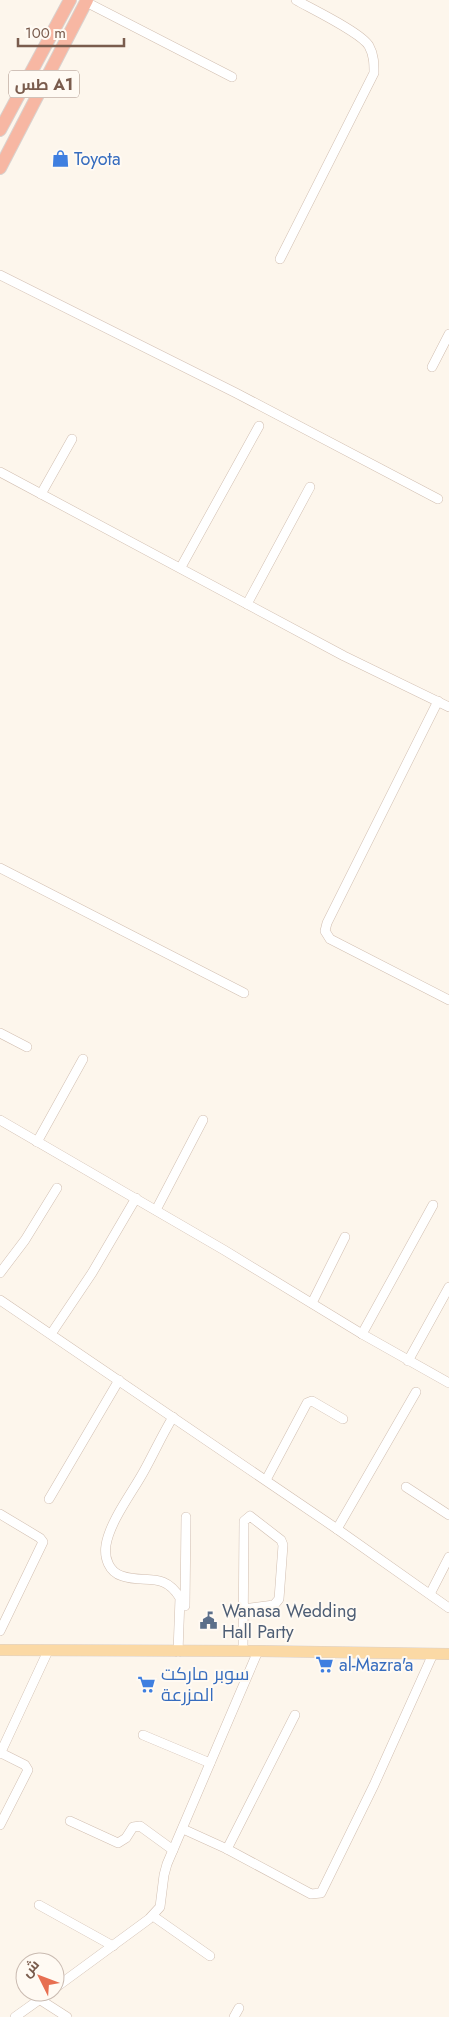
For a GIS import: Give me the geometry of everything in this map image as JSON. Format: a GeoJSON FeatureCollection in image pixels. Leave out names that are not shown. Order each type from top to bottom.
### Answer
{"type":"FeatureCollection","features":[{"type":"Feature","properties":{"kind":"highway","name":"طس A1"},"geometry":{"type":"LineString","coordinates":[[0,130],[70,0]]}},
{"type":"Feature","properties":{"kind":"highway","name":"طس A1"},"geometry":{"type":"LineString","coordinates":[[0,168],[87,1]]}},
{"type":"Feature","properties":{"kind":"main road"},"geometry":{"type":"LineString","coordinates":[[0,1650],[449,1654]]}},
{"type":"Feature","properties":{"kind":"street"},"geometry":{"type":"LineString","coordinates":[[280,259],[374,73],[374,60],[369,44],[357,34],[296,0]]}},
{"type":"Feature","properties":{"kind":"street"},"geometry":{"type":"LineString","coordinates":[[87,1],[232,77]]}},
{"type":"Feature","properties":{"kind":"street"},"geometry":{"type":"LineString","coordinates":[[0,275],[236,393],[438,500]]}},
{"type":"Feature","properties":{"kind":"street"},"geometry":{"type":"LineString","coordinates":[[432,367],[449,334]]}},
{"type":"Feature","properties":{"kind":"street"},"geometry":{"type":"LineString","coordinates":[[181,568],[259,426]]}},
{"type":"Feature","properties":{"kind":"street"},"geometry":{"type":"LineString","coordinates":[[41,494],[72,439]]}},
{"type":"Feature","properties":{"kind":"street"},"geometry":{"type":"LineString","coordinates":[[0,472],[344,656],[449,707]]}},
{"type":"Feature","properties":{"kind":"street"},"geometry":{"type":"LineString","coordinates":[[247,604],[310,487]]}},
{"type":"Feature","properties":{"kind":"street"},"geometry":{"type":"LineString","coordinates":[[438,702],[331,914],[325,931],[330,938],[449,1000]]}},
{"type":"Feature","properties":{"kind":"street"},"geometry":{"type":"LineString","coordinates":[[0,868],[244,993]]}},
{"type":"Feature","properties":{"kind":"street"},"geometry":{"type":"LineString","coordinates":[[0,1032],[27,1047]]}},
{"type":"Feature","properties":{"kind":"street"},"geometry":{"type":"LineString","coordinates":[[37,1142],[83,1059]]}},
{"type":"Feature","properties":{"kind":"street"},"geometry":{"type":"LineString","coordinates":[[0,1120],[136,1198],[408,1361],[449,1383]]}},
{"type":"Feature","properties":{"kind":"street"},"geometry":{"type":"LineString","coordinates":[[156,1210],[203,1120]]}},
{"type":"Feature","properties":{"kind":"street"},"geometry":{"type":"LineString","coordinates":[[0,1273],[25,1240],[57,1188]]}},
{"type":"Feature","properties":{"kind":"street"},"geometry":{"type":"LineString","coordinates":[[51,1334],[92,1273],[136,1198]]}},
{"type":"Feature","properties":{"kind":"street"},"geometry":{"type":"LineString","coordinates":[[362,1334],[432,1205]]}},
{"type":"Feature","properties":{"kind":"street"},"geometry":{"type":"LineString","coordinates":[[312,1303],[345,1237]]}},
{"type":"Feature","properties":{"kind":"street"},"geometry":{"type":"LineString","coordinates":[[408,1361],[449,1287]]}},
{"type":"Feature","properties":{"kind":"street"},"geometry":{"type":"LineString","coordinates":[[0,1300],[266,1480],[449,1608]]}},
{"type":"Feature","properties":{"kind":"street"},"geometry":{"type":"LineString","coordinates":[[49,1499],[119,1380]]}},
{"type":"Feature","properties":{"kind":"street"},"geometry":{"type":"LineString","coordinates":[[337,1529],[416,1392]]}},
{"type":"Feature","properties":{"kind":"street"},"geometry":{"type":"LineString","coordinates":[[266,1480],[307,1402],[312,1401],[343,1419]]}},
{"type":"Feature","properties":{"kind":"street"},"geometry":{"type":"LineString","coordinates":[[173,1417],[112,1529],[105,1552],[108,1565],[121,1576],[155,1579],[169,1584],[175,1590],[180,1598],[178,1652]]}},
{"type":"Feature","properties":{"kind":"street"},"geometry":{"type":"LineString","coordinates":[[406,1487],[449,1515]]}},
{"type":"Feature","properties":{"kind":"street"},"geometry":{"type":"LineString","coordinates":[[0,1514],[40,1538],[43,1542],[0,1631]]}},
{"type":"Feature","properties":{"kind":"street"},"geometry":{"type":"LineString","coordinates":[[243,1609],[274,1605],[279,1598],[283,1545],[278,1536],[250,1516],[244,1521],[243,1609],[243,1651]]}},
{"type":"Feature","properties":{"kind":"street"},"geometry":{"type":"LineString","coordinates":[[179,1632],[184,1618],[186,1517]]}},
{"type":"Feature","properties":{"kind":"street"},"geometry":{"type":"LineString","coordinates":[[430,1594],[449,1557]]}},
{"type":"Feature","properties":{"kind":"street"},"geometry":{"type":"LineString","coordinates":[[0,1826],[28,1770],[25,1765],[0,1754],[48,1651]]}},
{"type":"Feature","properties":{"kind":"street"},"geometry":{"type":"LineString","coordinates":[[65,1981],[153,1916],[160,1907],[164,1875],[173,1850],[258,1651]]}},
{"type":"Feature","properties":{"kind":"street"},"geometry":{"type":"LineString","coordinates":[[183,1828],[312,1894],[320,1893],[374,1785],[433,1654]]}},
{"type":"Feature","properties":{"kind":"street"},"geometry":{"type":"LineString","coordinates":[[227,1849],[295,1715]]}},
{"type":"Feature","properties":{"kind":"street"},"geometry":{"type":"LineString","coordinates":[[143,1735],[210,1763]]}},
{"type":"Feature","properties":{"kind":"street"},"geometry":{"type":"LineString","coordinates":[[70,1821],[118,1843],[126,1838],[133,1828],[140,1826],[173,1850]]}},
{"type":"Feature","properties":{"kind":"street"},"geometry":{"type":"LineString","coordinates":[[39,1905],[113,1946]]}},
{"type":"Feature","properties":{"kind":"street"},"geometry":{"type":"LineString","coordinates":[[153,1916],[210,1956]]}},
{"type":"Feature","properties":{"kind":"street"},"geometry":{"type":"LineString","coordinates":[[15,2017],[36,2002]]}},
{"type":"Feature","properties":{"kind":"street"},"geometry":{"type":"LineString","coordinates":[[44,2002],[67,2017]]}},
{"type":"Feature","properties":{"kind":"street"},"geometry":{"type":"LineString","coordinates":[[234,2017],[239,2008]]}},
{"type":"Feature","properties":{"kind":"place","name":"Toyota"},"geometry":{"type":"Point","coordinates":[60,159]}},
{"type":"Feature","properties":{"kind":"place","name":"Wanasa Wedding Hall Party"},"geometry":{"type":"Point","coordinates":[208,1621]}},
{"type":"Feature","properties":{"kind":"place","name":"al-Mazra'a"},"geometry":{"type":"Point","coordinates":[325,1665]}},
{"type":"Feature","properties":{"kind":"place","name":"سوبر ماركت المزرعة"},"geometry":{"type":"Point","coordinates":[147,1684]}}]}
